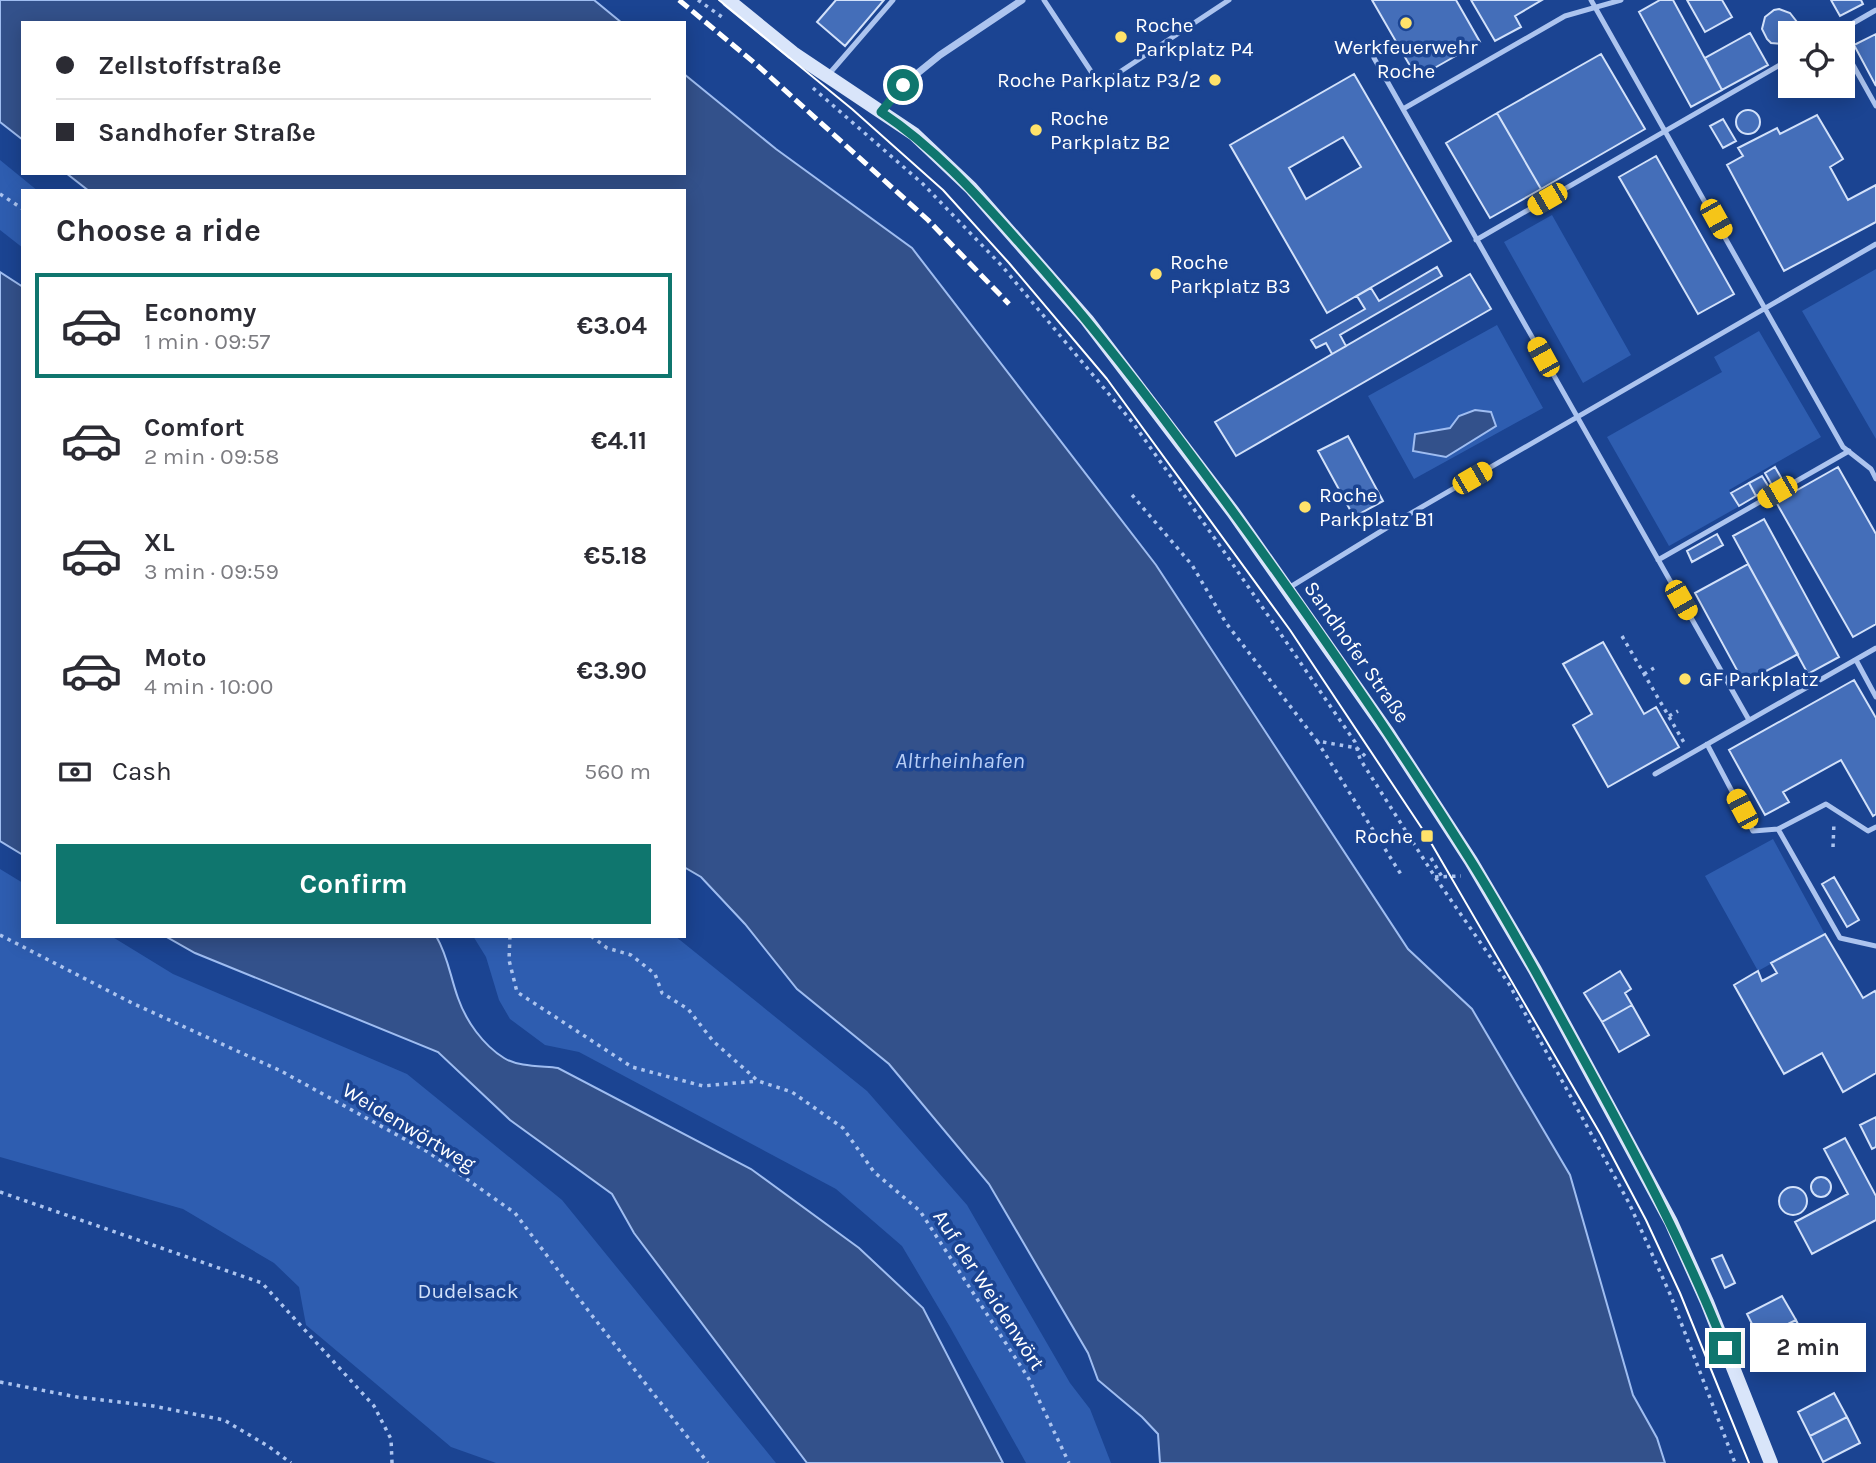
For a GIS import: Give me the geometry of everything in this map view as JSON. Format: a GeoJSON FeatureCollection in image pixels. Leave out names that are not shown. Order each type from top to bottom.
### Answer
{"type":"FeatureCollection","features":[{"type":"Feature","properties":{"kind":"street","name":"Sandhofer Straße"},"geometry":{"type":"LineString","coordinates":[[728,0],[793,53],[914,134],[971,188],[1087,320],[1227,503],[1388,733],[1471,861],[1548,993],[1671,1222],[1707,1302],[1771,1463]]}},
{"type":"Feature","properties":{"kind":"street"},"geometry":{"type":"LineString","coordinates":[[881,112],[903,85],[940,55],[1022,0]]}},
{"type":"Feature","properties":{"kind":"lane"},"geometry":{"type":"LineString","coordinates":[[827,77],[893,0]]}},
{"type":"Feature","properties":{"kind":"lane"},"geometry":{"type":"LineString","coordinates":[[1044,0],[1100,85],[1229,0]]}},
{"type":"Feature","properties":{"kind":"lane"},"geometry":{"type":"LineString","coordinates":[[1591,0],[1843,447],[1871,470],[1876,479]]}},
{"type":"Feature","properties":{"kind":"lane"},"geometry":{"type":"LineString","coordinates":[[1403,109],[1565,16],[1621,0]]}},
{"type":"Feature","properties":{"kind":"lane"},"geometry":{"type":"LineString","coordinates":[[1855,22],[1876,10]]}},
{"type":"Feature","properties":{"kind":"lane"},"geometry":{"type":"LineString","coordinates":[[1374,58],[1749,720]]}},
{"type":"Feature","properties":{"kind":"lane"},"geometry":{"type":"LineString","coordinates":[[1476,240],[1778,66]]}},
{"type":"Feature","properties":{"kind":"lane"},"geometry":{"type":"LineString","coordinates":[[1855,68],[1876,106]]}},
{"type":"Feature","properties":{"kind":"lane"},"geometry":{"type":"LineString","coordinates":[[1287,589],[1401,519],[1876,244]]}},
{"type":"Feature","properties":{"kind":"lane"},"geometry":{"type":"LineString","coordinates":[[1658,560],[1849,452]]}},
{"type":"Feature","properties":{"kind":"lane"},"geometry":{"type":"LineString","coordinates":[[1655,774],[1876,648]]}},
{"type":"Feature","properties":{"kind":"lane"},"geometry":{"type":"LineString","coordinates":[[1856,660],[1876,696]]}},
{"type":"Feature","properties":{"kind":"lane"},"geometry":{"type":"LineString","coordinates":[[1707,744],[1753,831],[1778,829],[1826,804],[1868,831],[1876,827]]}},
{"type":"Feature","properties":{"kind":"lane"},"geometry":{"type":"LineString","coordinates":[[1778,829],[1840,938],[1876,946]]}},
{"type":"Feature","properties":{"kind":"path"},"geometry":{"type":"LineString","coordinates":[[854,122],[923,184],[1002,266],[1133,423],[1233,564],[1357,748],[1366,757]]}},
{"type":"Feature","properties":{"kind":"path"},"geometry":{"type":"LineString","coordinates":[[0,194],[21,208]]}},
{"type":"Feature","properties":{"kind":"path"},"geometry":{"type":"LineString","coordinates":[[1132,495],[1192,565],[1226,623],[1317,741],[1402,876]]}},
{"type":"Feature","properties":{"kind":"path"},"geometry":{"type":"LineString","coordinates":[[1622,636],[1691,754]]}},
{"type":"Feature","properties":{"kind":"path"},"geometry":{"type":"LineString","coordinates":[[1644,674],[1654,668]]}},
{"type":"Feature","properties":{"kind":"path"},"geometry":{"type":"LineString","coordinates":[[1669,716],[1678,711]]}},
{"type":"Feature","properties":{"kind":"path"},"geometry":{"type":"LineString","coordinates":[[1317,741],[1357,748]]}},
{"type":"Feature","properties":{"kind":"path"},"geometry":{"type":"LineString","coordinates":[[1357,748],[1360,759],[1435,877],[1509,984],[1629,1203],[1670,1294],[1735,1463]]}},
{"type":"Feature","properties":{"kind":"path"},"geometry":{"type":"LineString","coordinates":[[1833,848],[1833,824],[1839,812]]}},
{"type":"Feature","properties":{"kind":"path"},"geometry":{"type":"LineString","coordinates":[[1431,858],[1442,877]]}},
{"type":"Feature","properties":{"kind":"path","name":"Weidenwörtweg"},"geometry":{"type":"LineString","coordinates":[[0,935],[132,1003],[281,1071],[428,1152],[515,1213],[708,1463]]}},
{"type":"Feature","properties":{"kind":"path","name":"Auf der Weidenwört"},"geometry":{"type":"LineString","coordinates":[[510,938],[509,960],[517,992],[632,1066],[703,1086],[758,1082],[792,1092],[843,1128],[874,1172],[920,1211],[1029,1379],[1069,1463]]}},
{"type":"Feature","properties":{"kind":"path","name":"Auf der Weidenwört"},"geometry":{"type":"LineString","coordinates":[[594,938],[607,948],[631,955],[655,974],[662,993],[688,1009],[713,1041],[758,1082]]}},
{"type":"Feature","properties":{"kind":"path"},"geometry":{"type":"LineString","coordinates":[[0,1192],[262,1283],[374,1406],[391,1439],[392,1463]]}},
{"type":"Feature","properties":{"kind":"path"},"geometry":{"type":"LineString","coordinates":[[0,1382],[223,1420],[291,1463]]}},
{"type":"Feature","properties":{"kind":"green space"},"geometry":{"type":"Polygon","coordinates":[[[0,160],[36,189],[21,189],[21,246],[0,230],[0,160]]]}},
{"type":"Feature","properties":{"kind":"green space"},"geometry":{"type":"Polygon","coordinates":[[[1552,215],[1631,355],[1583,383],[1504,242],[1552,215]]]}},
{"type":"Feature","properties":{"kind":"green space"},"geometry":{"type":"Polygon","coordinates":[[[1876,269],[1876,439],[1802,311],[1876,269]]]}},
{"type":"Feature","properties":{"kind":"green space"},"geometry":{"type":"Polygon","coordinates":[[[1497,325],[1543,408],[1414,479],[1368,396],[1497,325]]]}},
{"type":"Feature","properties":{"kind":"green space"},"geometry":{"type":"Polygon","coordinates":[[[1759,331],[1821,437],[1729,490],[1738,507],[1669,546],[1607,437],[1722,372],[1714,357],[1759,331]]]}},
{"type":"Feature","properties":{"kind":"green space"},"geometry":{"type":"Polygon","coordinates":[[[1773,839],[1825,934],[1758,971],[1705,876],[1773,839]]]}},
{"type":"Feature","properties":{"kind":"green space","name":"Dudelsack"},"geometry":{"type":"Polygon","coordinates":[[[0,869],[21,882],[21,938],[114,938],[173,974],[407,1074],[562,1200],[776,1463],[496,1463],[451,1447],[306,1325],[299,1287],[274,1263],[183,1209],[0,1157],[0,869]]]}},
{"type":"Feature","properties":{"kind":"green space"},"geometry":{"type":"Polygon","coordinates":[[[474,938],[677,938],[867,1091],[967,1205],[1070,1383],[1090,1409],[1111,1463],[1026,1463],[902,1246],[836,1189],[579,1052],[545,1045],[510,1019],[499,1000],[486,957],[474,938]]]}},
{"type":"Feature","properties":{"kind":"water"},"geometry":{"type":"Polygon","coordinates":[[[0,0],[594,0],[620,21],[21,21],[21,138],[0,122],[0,0]]]}},
{"type":"Feature","properties":{"kind":"water","name":"Altrheinhafen"},"geometry":{"type":"Polygon","coordinates":[[[686,76],[776,149],[912,248],[1156,565],[1408,949],[1472,1009],[1570,1175],[1633,1395],[1657,1438],[1665,1463],[1160,1463],[1158,1434],[1098,1380],[1088,1353],[989,1184],[889,1064],[797,989],[745,924],[701,877],[686,868],[686,189],[86,189],[69,175],[686,175],[686,76]]]}},
{"type":"Feature","properties":{"kind":"water"},"geometry":{"type":"Polygon","coordinates":[[[0,272],[21,286],[21,854],[0,841],[0,272]]]}},
{"type":"Feature","properties":{"kind":"water"},"geometry":{"type":"Polygon","coordinates":[[[1475,410],[1491,412],[1496,426],[1446,457],[1413,451],[1415,434],[1450,428],[1459,416],[1475,410]]]}},
{"type":"Feature","properties":{"kind":"water"},"geometry":{"type":"Polygon","coordinates":[[[169,938],[437,938],[466,1015],[476,1032],[496,1053],[516,1063],[558,1068],[751,1169],[859,1248],[923,1308],[1003,1463],[807,1463],[634,1233],[612,1194],[510,1120],[438,1052],[195,953],[169,938]]]}},
{"type":"Feature","properties":{"kind":"building"},"geometry":{"type":"Polygon","coordinates":[[[836,0],[884,0],[845,46],[817,22],[836,0]]]}},
{"type":"Feature","properties":{"kind":"building"},"geometry":{"type":"Polygon","coordinates":[[[1372,0],[1456,0],[1480,42],[1417,78],[1372,0]]]}},
{"type":"Feature","properties":{"kind":"building"},"geometry":{"type":"Polygon","coordinates":[[[1471,0],[1542,0],[1515,16],[1521,27],[1495,41],[1471,0]]]}},
{"type":"Feature","properties":{"kind":"building"},"geometry":{"type":"Polygon","coordinates":[[[1660,0],[1673,0],[1722,90],[1691,107],[1639,12],[1660,0]]]}},
{"type":"Feature","properties":{"kind":"building"},"geometry":{"type":"Polygon","coordinates":[[[1687,0],[1722,0],[1732,17],[1705,32],[1687,0]]]}},
{"type":"Feature","properties":{"kind":"building"},"geometry":{"type":"Polygon","coordinates":[[[1831,0],[1861,0],[1863,4],[1840,16],[1831,0]]]}},
{"type":"Feature","properties":{"kind":"building"},"geometry":{"type":"Polygon","coordinates":[[[1774,10],[1790,13],[1796,21],[1778,21],[1778,44],[1771,43],[1762,29],[1765,17],[1774,10]]]}},
{"type":"Feature","properties":{"kind":"building"},"geometry":{"type":"Polygon","coordinates":[[[1750,33],[1768,65],[1722,90],[1705,58],[1750,33]]]}},
{"type":"Feature","properties":{"kind":"building"},"geometry":{"type":"Polygon","coordinates":[[[1876,34],[1876,86],[1855,47],[1876,34]]]}},
{"type":"Feature","properties":{"kind":"building"},"geometry":{"type":"Polygon","coordinates":[[[1601,54],[1645,129],[1541,189],[1497,113],[1601,54]]]}},
{"type":"Feature","properties":{"kind":"building"},"geometry":{"type":"Polygon","coordinates":[[[1354,74],[1451,241],[1327,313],[1230,145],[1354,74]],[[1343,137],[1289,168],[1306,199],[1361,167],[1343,137]]]}},
{"type":"Feature","properties":{"kind":"building"},"geometry":{"type":"Polygon","coordinates":[[[1748,110],[1757,113],[1760,122],[1757,131],[1748,134],[1739,131],[1736,122],[1739,113],[1748,110]]]}},
{"type":"Feature","properties":{"kind":"building"},"geometry":{"type":"Polygon","coordinates":[[[1497,113],[1541,189],[1490,218],[1446,143],[1497,113]]]}},
{"type":"Feature","properties":{"kind":"building"},"geometry":{"type":"Polygon","coordinates":[[[1817,115],[1843,159],[1830,167],[1848,200],[1876,185],[1876,222],[1784,271],[1727,165],[1743,156],[1738,148],[1777,128],[1780,134],[1817,115]]]}},
{"type":"Feature","properties":{"kind":"building"},"geometry":{"type":"Polygon","coordinates":[[[1723,119],[1736,141],[1723,148],[1710,126],[1723,119]]]}},
{"type":"Feature","properties":{"kind":"building"},"geometry":{"type":"Polygon","coordinates":[[[1656,156],[1734,294],[1698,314],[1619,177],[1656,156]]]}},
{"type":"Feature","properties":{"kind":"building"},"geometry":{"type":"Polygon","coordinates":[[[1437,267],[1442,276],[1340,335],[1346,346],[1332,354],[1326,343],[1316,348],[1311,340],[1365,309],[1357,296],[1371,288],[1379,301],[1437,267]]]}},
{"type":"Feature","properties":{"kind":"building"},"geometry":{"type":"Polygon","coordinates":[[[1470,274],[1491,309],[1236,456],[1215,422],[1470,274]]]}},
{"type":"Feature","properties":{"kind":"building"},"geometry":{"type":"Polygon","coordinates":[[[1348,436],[1383,501],[1354,517],[1318,451],[1348,436]]]}},
{"type":"Feature","properties":{"kind":"building"},"geometry":{"type":"Polygon","coordinates":[[[1775,467],[1783,481],[1773,487],[1765,473],[1775,467]]]}},
{"type":"Feature","properties":{"kind":"building"},"geometry":{"type":"Polygon","coordinates":[[[1838,467],[1876,534],[1876,624],[1853,637],[1776,502],[1838,467]]]}},
{"type":"Feature","properties":{"kind":"building"},"geometry":{"type":"Polygon","coordinates":[[[1762,476],[1770,489],[1756,496],[1749,483],[1762,476]]]}},
{"type":"Feature","properties":{"kind":"building"},"geometry":{"type":"Polygon","coordinates":[[[1749,483],[1756,496],[1739,506],[1731,493],[1749,483]]]}},
{"type":"Feature","properties":{"kind":"building"},"geometry":{"type":"Polygon","coordinates":[[[1764,519],[1839,657],[1808,674],[1733,536],[1764,519]]]}},
{"type":"Feature","properties":{"kind":"building"},"geometry":{"type":"Polygon","coordinates":[[[1717,534],[1723,545],[1692,562],[1687,551],[1717,534]]]}},
{"type":"Feature","properties":{"kind":"building"},"geometry":{"type":"Polygon","coordinates":[[[1748,564],[1798,654],[1744,683],[1695,593],[1748,564]]]}},
{"type":"Feature","properties":{"kind":"building"},"geometry":{"type":"Polygon","coordinates":[[[1603,642],[1644,714],[1656,707],[1679,747],[1608,787],[1573,725],[1592,714],[1563,664],[1603,642]]]}},
{"type":"Feature","properties":{"kind":"building"},"geometry":{"type":"Polygon","coordinates":[[[1854,680],[1876,718],[1876,814],[1873,816],[1841,760],[1783,792],[1789,802],[1765,815],[1729,750],[1854,680]]]}},
{"type":"Feature","properties":{"kind":"building"},"geometry":{"type":"Polygon","coordinates":[[[1834,877],[1859,920],[1847,927],[1822,884],[1834,877]]]}},
{"type":"Feature","properties":{"kind":"building"},"geometry":{"type":"Polygon","coordinates":[[[1825,934],[1863,998],[1875,991],[1876,993],[1876,1073],[1843,1092],[1822,1053],[1784,1074],[1734,985],[1758,971],[1762,981],[1777,973],[1771,963],[1825,934]]]}},
{"type":"Feature","properties":{"kind":"building"},"geometry":{"type":"Polygon","coordinates":[[[1620,971],[1631,989],[1625,993],[1632,1005],[1602,1022],[1584,993],[1620,971]]]}},
{"type":"Feature","properties":{"kind":"building"},"geometry":{"type":"Polygon","coordinates":[[[1632,1005],[1649,1035],[1619,1052],[1602,1022],[1632,1005]]]}},
{"type":"Feature","properties":{"kind":"building"},"geometry":{"type":"Polygon","coordinates":[[[1876,1117],[1876,1147],[1872,1149],[1860,1125],[1876,1117]]]}},
{"type":"Feature","properties":{"kind":"building"},"geometry":{"type":"Polygon","coordinates":[[[1845,1138],[1876,1196],[1876,1220],[1812,1254],[1795,1222],[1848,1194],[1824,1149],[1845,1138]]]}},
{"type":"Feature","properties":{"kind":"building"},"geometry":{"type":"Polygon","coordinates":[[[1821,1177],[1828,1180],[1831,1187],[1828,1194],[1821,1197],[1814,1194],[1811,1187],[1814,1180],[1821,1177]]]}},
{"type":"Feature","properties":{"kind":"building"},"geometry":{"type":"Polygon","coordinates":[[[1793,1187],[1803,1191],[1807,1201],[1803,1211],[1793,1215],[1783,1211],[1779,1201],[1783,1191],[1793,1187]]]}},
{"type":"Feature","properties":{"kind":"building"},"geometry":{"type":"Polygon","coordinates":[[[1722,1255],[1735,1283],[1725,1288],[1712,1259],[1722,1255]]]}},
{"type":"Feature","properties":{"kind":"building"},"geometry":{"type":"Polygon","coordinates":[[[1782,1296],[1796,1320],[1759,1338],[1747,1314],[1782,1296]]]}},
{"type":"Feature","properties":{"kind":"building"},"geometry":{"type":"Polygon","coordinates":[[[1796,1320],[1808,1345],[1771,1363],[1759,1338],[1796,1320]]]}},
{"type":"Feature","properties":{"kind":"building"},"geometry":{"type":"Polygon","coordinates":[[[1834,1393],[1847,1417],[1810,1436],[1798,1412],[1834,1393]]]}},
{"type":"Feature","properties":{"kind":"building"},"geometry":{"type":"Polygon","coordinates":[[[1847,1417],[1860,1443],[1823,1462],[1810,1436],[1847,1417]]]}},
{"type":"Feature","properties":{"kind":"tram line"},"geometry":{"type":"LineString","coordinates":[[719,0],[852,109],[943,190],[1107,379],[1290,630],[1427,836],[1601,1135],[1646,1220],[1680,1293],[1749,1463]]}},
{"type":"Feature","properties":{"kind":"railway"},"geometry":{"type":"LineString","coordinates":[[679,0],[757,65],[928,220],[1009,304]]}},
{"type":"Feature","properties":{"kind":"place","name":"Werkfeuerwehr Roche"},"geometry":{"type":"Point","coordinates":[1406,23]}},
{"type":"Feature","properties":{"kind":"place","name":"Roche Parkplatz P4"},"geometry":{"type":"Point","coordinates":[1121,37]}},
{"type":"Feature","properties":{"kind":"place","name":"Roche Parkplatz P3/2"},"geometry":{"type":"Point","coordinates":[1215,80]}},
{"type":"Feature","properties":{"kind":"place","name":"Roche Parkplatz B2"},"geometry":{"type":"Point","coordinates":[1036,130]}},
{"type":"Feature","properties":{"kind":"place","name":"Roche Parkplatz B3"},"geometry":{"type":"Point","coordinates":[1156,274]}},
{"type":"Feature","properties":{"kind":"place","name":"Roche Parkplatz B1"},"geometry":{"type":"Point","coordinates":[1305,507]}},
{"type":"Feature","properties":{"kind":"place","name":"GF Parkplatz"},"geometry":{"type":"Point","coordinates":[1685,679]}},
{"type":"Feature","properties":{"kind":"place","name":"Roche"},"geometry":{"type":"Point","coordinates":[1427,836]}},
{"type":"Feature","properties":{"kind":"route"},"geometry":{"type":"LineString","coordinates":[[903,85],[881,112],[914,134],[971,188],[1087,320],[1233,512],[1388,733],[1471,861],[1535,970],[1671,1222],[1725,1348]]}}]}
